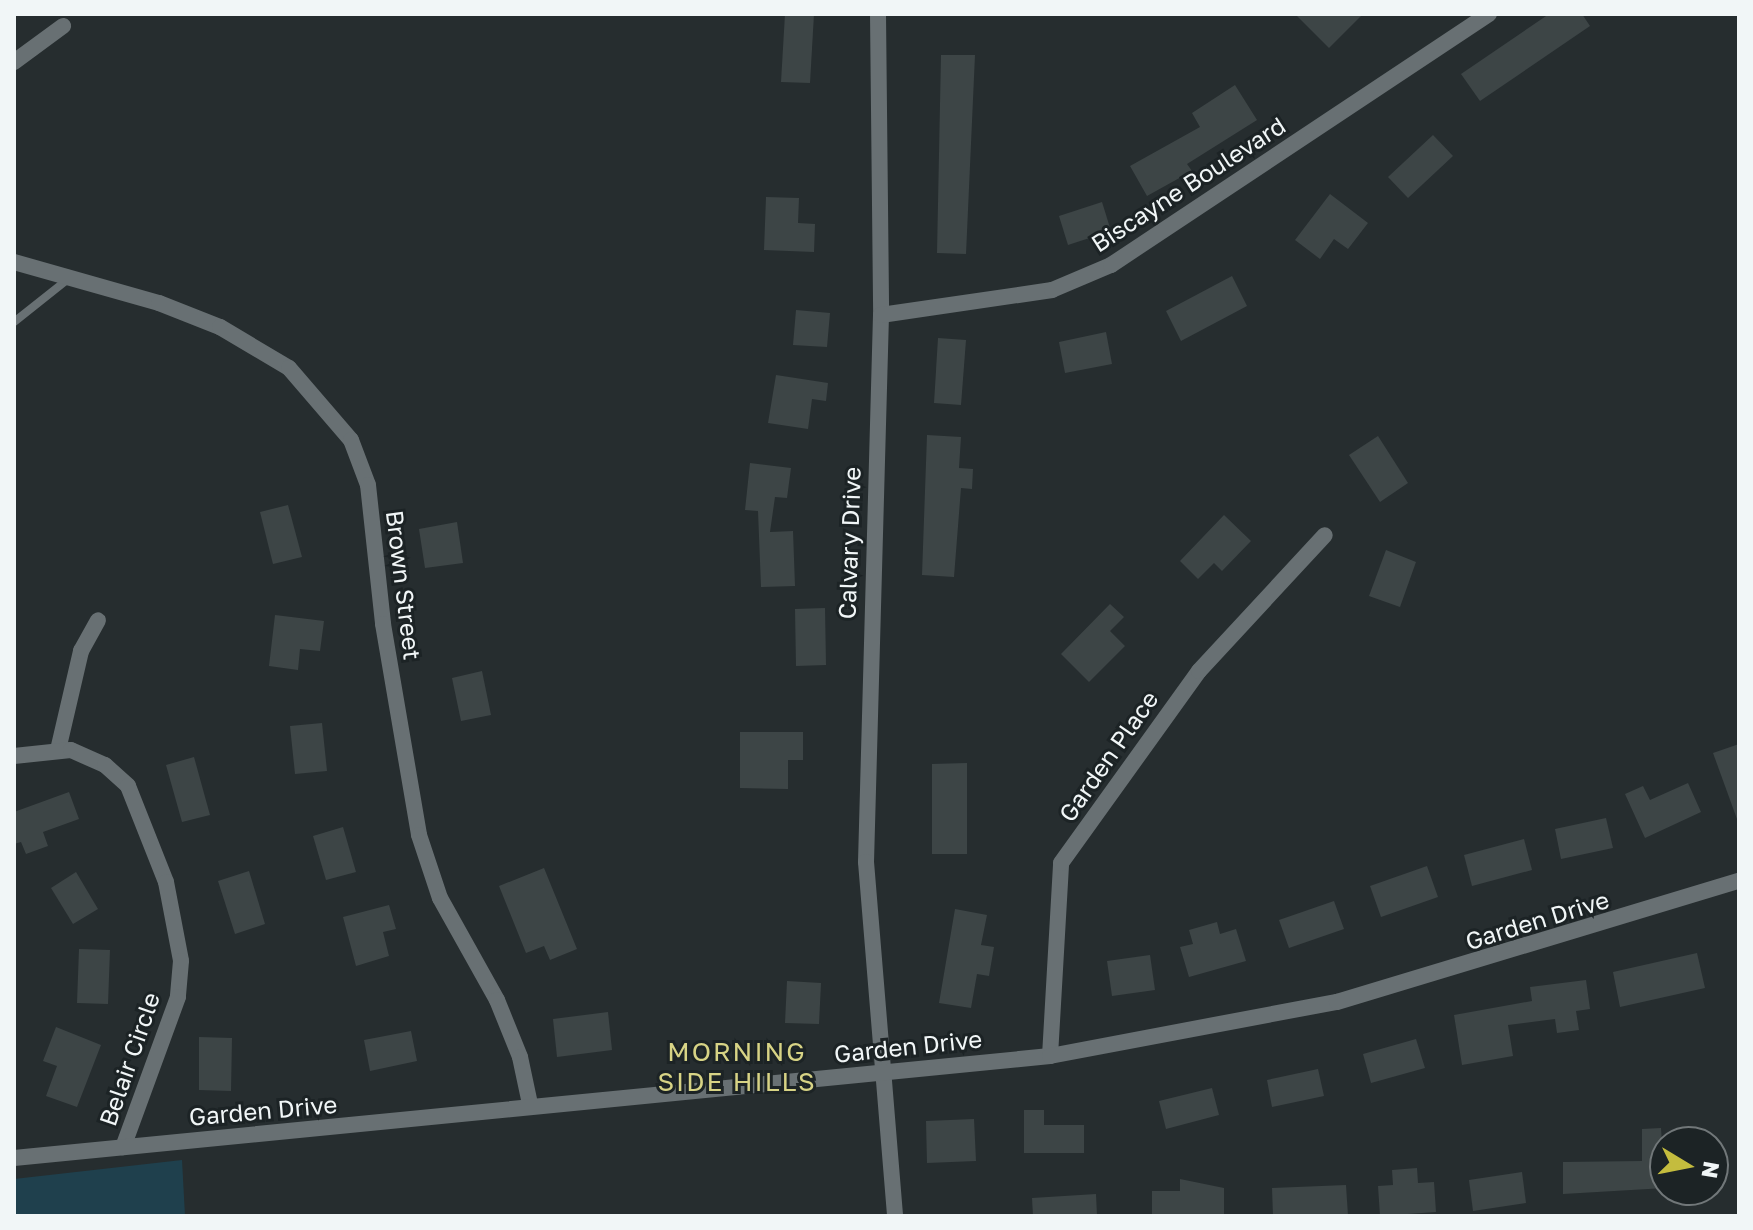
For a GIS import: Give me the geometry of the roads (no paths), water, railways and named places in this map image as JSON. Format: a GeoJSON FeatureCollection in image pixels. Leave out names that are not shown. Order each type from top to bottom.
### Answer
{"type":"FeatureCollection","features":[{"type":"Feature","properties":{"kind":"street","name":"Calvary Drive"},"geometry":{"type":"LineString","coordinates":[[878,14],[881,315],[866,862],[895,1216]]}},
{"type":"Feature","properties":{"kind":"street","name":"Biscayne Boulevard"},"geometry":{"type":"LineString","coordinates":[[881,315],[1052,290],[1111,265],[1489,14]]}},
{"type":"Feature","properties":{"kind":"street"},"geometry":{"type":"LineString","coordinates":[[14,62],[63,26]]}},
{"type":"Feature","properties":{"kind":"street","name":"Brown Street"},"geometry":{"type":"LineString","coordinates":[[14,262],[159,303],[231,334],[289,368],[351,440],[368,485],[383,624],[419,835],[440,898],[514,1043],[530,1104]]}},
{"type":"Feature","properties":{"kind":"street","name":"Garden Place"},"geometry":{"type":"LineString","coordinates":[[1050,1056],[1061,863],[1199,671],[1325,535]]}},
{"type":"Feature","properties":{"kind":"street"},"geometry":{"type":"LineString","coordinates":[[58,750],[81,651],[98,620]]}},
{"type":"Feature","properties":{"kind":"street","name":"Belair Circle"},"geometry":{"type":"LineString","coordinates":[[14,756],[58,750],[105,765],[128,786],[175,918],[181,961],[178,997],[123,1147]]}},
{"type":"Feature","properties":{"kind":"street","name":"Garden Drive"},"geometry":{"type":"LineString","coordinates":[[14,1158],[530,1104],[882,1074],[1050,1056],[1337,1002],[1739,881]]}},
{"type":"Feature","properties":{"kind":"lane"},"geometry":{"type":"LineString","coordinates":[[14,322],[68,279]]}},
{"type":"Feature","properties":{"kind":"district","name":"MORNING SIDE HILLS"},"geometry":{"type":"Point","coordinates":[737,1067]}}]}
